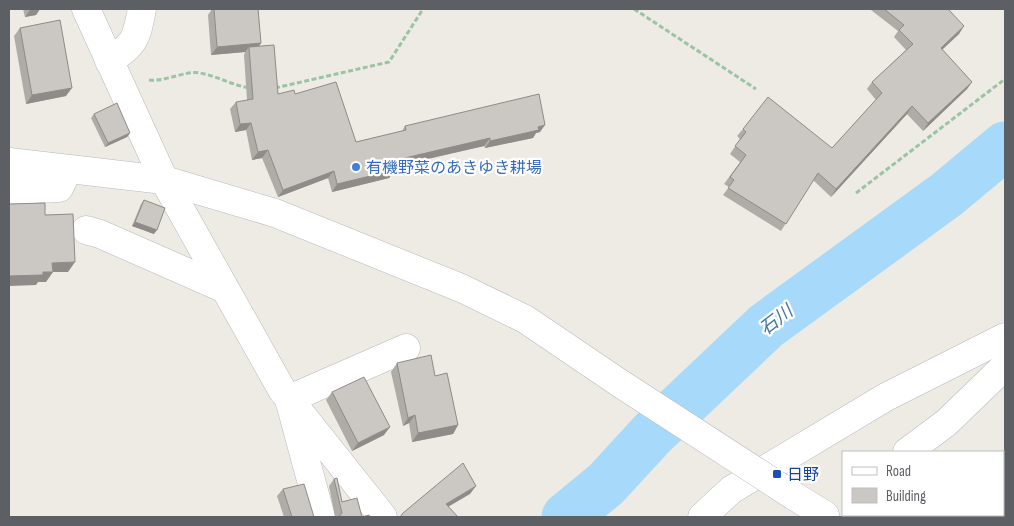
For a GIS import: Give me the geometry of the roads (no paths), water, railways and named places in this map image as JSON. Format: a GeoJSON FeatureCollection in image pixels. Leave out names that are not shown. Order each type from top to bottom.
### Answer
{"type":"FeatureCollection","features":[{"type":"Feature","properties":{"kind":"street"},"geometry":{"type":"LineString","coordinates":[[86,9],[164,180],[289,399],[383,517]]}},
{"type":"Feature","properties":{"kind":"street"},"geometry":{"type":"LineString","coordinates":[[113,68],[129,48],[137,34],[142,9]]}},
{"type":"Feature","properties":{"kind":"street"},"geometry":{"type":"LineString","coordinates":[[9,162],[164,180],[275,213],[461,288],[525,319],[621,384],[794,496],[830,511]]}},
{"type":"Feature","properties":{"kind":"street"},"geometry":{"type":"LineString","coordinates":[[9,190],[59,188],[68,170]]}},
{"type":"Feature","properties":{"kind":"street"},"geometry":{"type":"LineString","coordinates":[[86,230],[100,234],[225,289]]}},
{"type":"Feature","properties":{"kind":"street"},"geometry":{"type":"LineString","coordinates":[[702,517],[731,490],[886,396],[1005,337]]}},
{"type":"Feature","properties":{"kind":"street"},"geometry":{"type":"LineString","coordinates":[[289,399],[406,348]]}},
{"type":"Feature","properties":{"kind":"street"},"geometry":{"type":"LineString","coordinates":[[908,451],[946,423],[1005,366]]}},
{"type":"Feature","properties":{"kind":"street"},"geometry":{"type":"LineString","coordinates":[[289,399],[321,517]]}},
{"type":"Feature","properties":{"kind":"waterway","name":"石川"},"geometry":{"type":"LineString","coordinates":[[566,517],[606,484],[652,434],[766,326],[946,195],[1005,146]]}},
{"type":"Feature","properties":{"kind":"place","name":"有機野菜のあきゆき耕場"},"geometry":{"type":"Point","coordinates":[356,167]}},
{"type":"Feature","properties":{"kind":"place","name":"日野"},"geometry":{"type":"Point","coordinates":[777,474]}}]}
